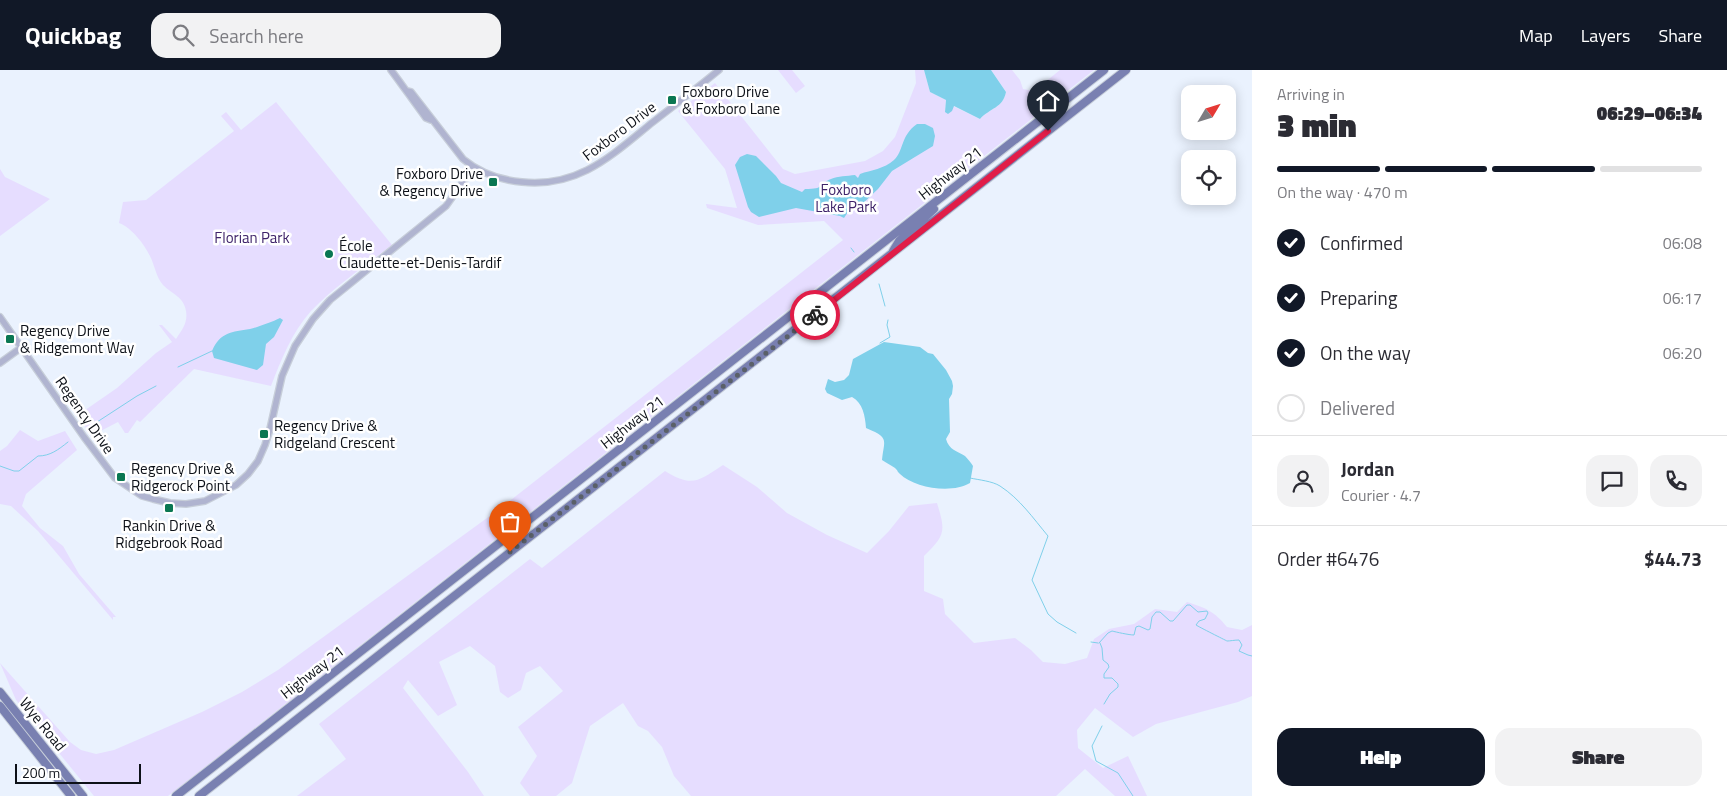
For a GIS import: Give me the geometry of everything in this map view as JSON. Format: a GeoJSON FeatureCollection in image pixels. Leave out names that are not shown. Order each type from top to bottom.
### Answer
{"type":"FeatureCollection","features":[{"type":"Feature","properties":{"kind":"main road","name":"Highway 21"},"geometry":{"type":"LineString","coordinates":[[176,796],[1104,70]]}},
{"type":"Feature","properties":{"kind":"main road","name":"Highway 21"},"geometry":{"type":"LineString","coordinates":[[199,796],[1126,70]]}},
{"type":"Feature","properties":{"kind":"main road"},"geometry":{"type":"LineString","coordinates":[[892,254],[899,241],[954,188]]}},
{"type":"Feature","properties":{"kind":"main road","name":"Wye Road"},"geometry":{"type":"LineString","coordinates":[[0,692],[83,796]]}},
{"type":"Feature","properties":{"kind":"main road","name":"Wye Road"},"geometry":{"type":"LineString","coordinates":[[0,706],[71,796]]}},
{"type":"Feature","properties":{"kind":"main road"},"geometry":{"type":"LineString","coordinates":[[182,796],[196,780]]}},
{"type":"Feature","properties":{"kind":"street","name":"Foxboro Drive"},"geometry":{"type":"LineString","coordinates":[[391,70],[407,91],[411,92],[422,104],[430,114],[431,120],[456,151],[473,168],[510,181],[534,183],[562,180],[583,172],[612,155],[719,70]]}},
{"type":"Feature","properties":{"kind":"street","name":"Foxboro Drive"},"geometry":{"type":"LineString","coordinates":[[456,151],[492,175]]}},
{"type":"Feature","properties":{"kind":"street","name":"Regency Drive"},"geometry":{"type":"LineString","coordinates":[[0,317],[84,438],[115,478],[142,496],[153,499],[186,504],[205,501],[236,485],[258,461],[270,429],[282,376],[295,346],[313,319],[330,300],[446,206],[473,168]]}},
{"type":"Feature","properties":{"kind":"street"},"geometry":{"type":"LineString","coordinates":[[0,364],[22,347]]}},
{"type":"Feature","properties":{"kind":"green space"},"geometry":{"type":"Polygon","coordinates":[[[778,70],[792,70],[805,86],[796,93],[778,70]]]}},
{"type":"Feature","properties":{"kind":"green space","name":"Foxboro Lake Park"},"geometry":{"type":"Polygon","coordinates":[[[915,70],[924,70],[930,92],[946,100],[945,112],[953,106],[980,119],[999,105],[1006,92],[991,70],[1012,70],[1020,80],[1023,89],[1034,91],[1060,70],[1094,70],[168,796],[94,796],[16,700],[0,663],[70,742],[81,750],[96,754],[114,750],[202,712],[242,692],[278,670],[498,510],[843,240],[824,221],[758,225],[707,208],[706,204],[737,208],[725,169],[678,111],[715,83],[783,169],[795,174],[865,161],[883,151],[895,137],[916,83],[915,70]]]}},
{"type":"Feature","properties":{"kind":"green space","name":"Florian Park"},"geometry":{"type":"Polygon","coordinates":[[[276,102],[392,245],[340,285],[304,319],[283,356],[271,386],[194,369],[140,422],[137,420],[128,433],[125,433],[118,422],[91,436],[78,415],[117,388],[156,353],[172,342],[159,325],[162,325],[176,339],[186,319],[183,302],[163,285],[144,246],[133,232],[119,223],[123,202],[146,200],[234,131],[221,116],[226,112],[241,130],[276,102]]]}},
{"type":"Feature","properties":{"kind":"green space"},"geometry":{"type":"Polygon","coordinates":[[[0,169],[5,177],[50,199],[0,236],[0,169]]]}},
{"type":"Feature","properties":{"kind":"green space"},"geometry":{"type":"Polygon","coordinates":[[[20,430],[38,441],[65,431],[77,450],[26,494],[22,506],[40,528],[63,546],[79,574],[116,617],[113,617],[113,620],[38,531],[11,506],[0,504],[0,451],[7,446],[20,430]]]}},
{"type":"Feature","properties":{"kind":"green space"},"geometry":{"type":"Polygon","coordinates":[[[723,465],[757,487],[787,513],[827,535],[867,553],[889,531],[909,506],[937,503],[942,521],[942,533],[940,538],[924,556],[924,591],[943,599],[945,614],[974,643],[1015,638],[1043,662],[1065,664],[1087,658],[1094,639],[1109,629],[1134,624],[1155,609],[1177,612],[1187,602],[1209,611],[1227,627],[1242,630],[1252,625],[1252,696],[1238,702],[1156,724],[1133,737],[1095,708],[1077,730],[1078,748],[1103,768],[1128,756],[1147,796],[1115,796],[1085,769],[1056,796],[691,796],[674,776],[662,747],[648,731],[638,726],[623,703],[590,726],[572,783],[556,796],[530,796],[520,783],[537,756],[518,727],[563,691],[540,666],[526,673],[521,690],[508,698],[500,692],[495,666],[470,646],[439,662],[457,705],[438,716],[408,680],[403,688],[468,772],[484,796],[297,796],[346,759],[319,724],[530,559],[542,568],[665,471],[689,481],[701,478],[723,465]]]}},
{"type":"Feature","properties":{"kind":"water"},"geometry":{"type":"Polygon","coordinates":[[[924,70],[991,70],[1006,92],[999,105],[980,119],[954,106],[948,114],[945,112],[946,100],[930,92],[924,70]]]}},
{"type":"Feature","properties":{"kind":"water"},"geometry":{"type":"Polygon","coordinates":[[[917,124],[925,124],[933,128],[935,136],[933,146],[892,171],[878,189],[858,208],[848,212],[844,218],[796,208],[759,217],[751,212],[748,207],[735,165],[740,157],[747,154],[756,156],[781,183],[802,192],[805,189],[818,187],[826,181],[837,177],[855,175],[858,178],[860,174],[890,163],[897,156],[908,133],[917,124]]]}},
{"type":"Feature","properties":{"kind":"water"},"geometry":{"type":"Polygon","coordinates":[[[280,318],[283,320],[274,337],[266,344],[263,365],[257,370],[214,358],[212,351],[223,336],[232,332],[257,327],[280,318]]]}},
{"type":"Feature","properties":{"kind":"water"},"geometry":{"type":"Polygon","coordinates":[[[884,342],[920,347],[933,354],[946,370],[953,386],[949,399],[950,432],[946,439],[951,448],[965,456],[973,466],[970,483],[944,489],[924,486],[906,479],[895,468],[882,460],[884,440],[879,434],[866,428],[864,414],[859,403],[852,397],[842,400],[827,393],[825,389],[828,379],[835,382],[844,380],[849,375],[853,359],[884,342]]]}},
{"type":"Feature","properties":{"kind":"waterway"},"geometry":{"type":"LineString","coordinates":[[851,248],[854,252]]}},
{"type":"Feature","properties":{"kind":"waterway"},"geometry":{"type":"LineString","coordinates":[[879,284],[885,306]]}},
{"type":"Feature","properties":{"kind":"waterway"},"geometry":{"type":"LineString","coordinates":[[880,343],[890,337],[887,325],[888,320]]}},
{"type":"Feature","properties":{"kind":"waterway"},"geometry":{"type":"LineString","coordinates":[[178,367],[212,351]]}},
{"type":"Feature","properties":{"kind":"waterway"},"geometry":{"type":"LineString","coordinates":[[94,424],[156,386]]}},
{"type":"Feature","properties":{"kind":"waterway"},"geometry":{"type":"LineString","coordinates":[[0,466],[19,471],[38,456],[54,452],[68,442]]}},
{"type":"Feature","properties":{"kind":"waterway"},"geometry":{"type":"LineString","coordinates":[[970,478],[993,483],[1007,491],[1026,509],[1048,536],[1032,580],[1048,614],[1057,622],[1076,633]]}},
{"type":"Feature","properties":{"kind":"waterway"},"geometry":{"type":"LineString","coordinates":[[1099,643],[1112,631],[1134,635],[1136,627],[1150,629],[1152,617],[1156,612],[1160,612],[1170,621],[1173,621],[1187,605],[1190,605],[1198,612],[1207,611],[1208,613],[1205,619],[1199,621],[1196,625],[1227,641],[1239,640],[1242,645],[1239,651],[1252,656]]}},
{"type":"Feature","properties":{"kind":"waterway"},"geometry":{"type":"LineString","coordinates":[[1091,642],[1098,643]]}},
{"type":"Feature","properties":{"kind":"waterway"},"geometry":{"type":"LineString","coordinates":[[1100,643],[1103,660],[1109,667],[1104,674],[1104,678],[1112,678],[1118,684],[1118,687],[1110,694],[1104,704]]}},
{"type":"Feature","properties":{"kind":"waterway"},"geometry":{"type":"LineString","coordinates":[[1102,726],[1092,746],[1096,761],[1118,773],[1133,796]]}},
{"type":"Feature","properties":{"kind":"way so far"},"geometry":{"type":"LineString","coordinates":[[510,552],[815,315]]}},
{"type":"Feature","properties":{"kind":"place","name":"Foxboro Drive & Foxboro Lane"},"geometry":{"type":"Point","coordinates":[672,100]}},
{"type":"Feature","properties":{"kind":"place","name":"Foxboro Drive & Regency Drive"},"geometry":{"type":"Point","coordinates":[493,182]}},
{"type":"Feature","properties":{"kind":"place","name":"École Claudette-et-Denis-Tardif"},"geometry":{"type":"Point","coordinates":[329,254]}},
{"type":"Feature","properties":{"kind":"place","name":"Regency Drive & Ridgemont Way"},"geometry":{"type":"Point","coordinates":[10,339]}},
{"type":"Feature","properties":{"kind":"place","name":"Regency Drive & Ridgeland Crescent"},"geometry":{"type":"Point","coordinates":[264,434]}},
{"type":"Feature","properties":{"kind":"place","name":"Regency Drive & Ridgerock Point"},"geometry":{"type":"Point","coordinates":[121,477]}},
{"type":"Feature","properties":{"kind":"place","name":"Rankin Drive & Ridgebrook Road"},"geometry":{"type":"Point","coordinates":[169,508]}},
{"type":"Feature","properties":{"kind":"route"},"geometry":{"type":"LineString","coordinates":[[815,315],[1048,131]]}}]}
